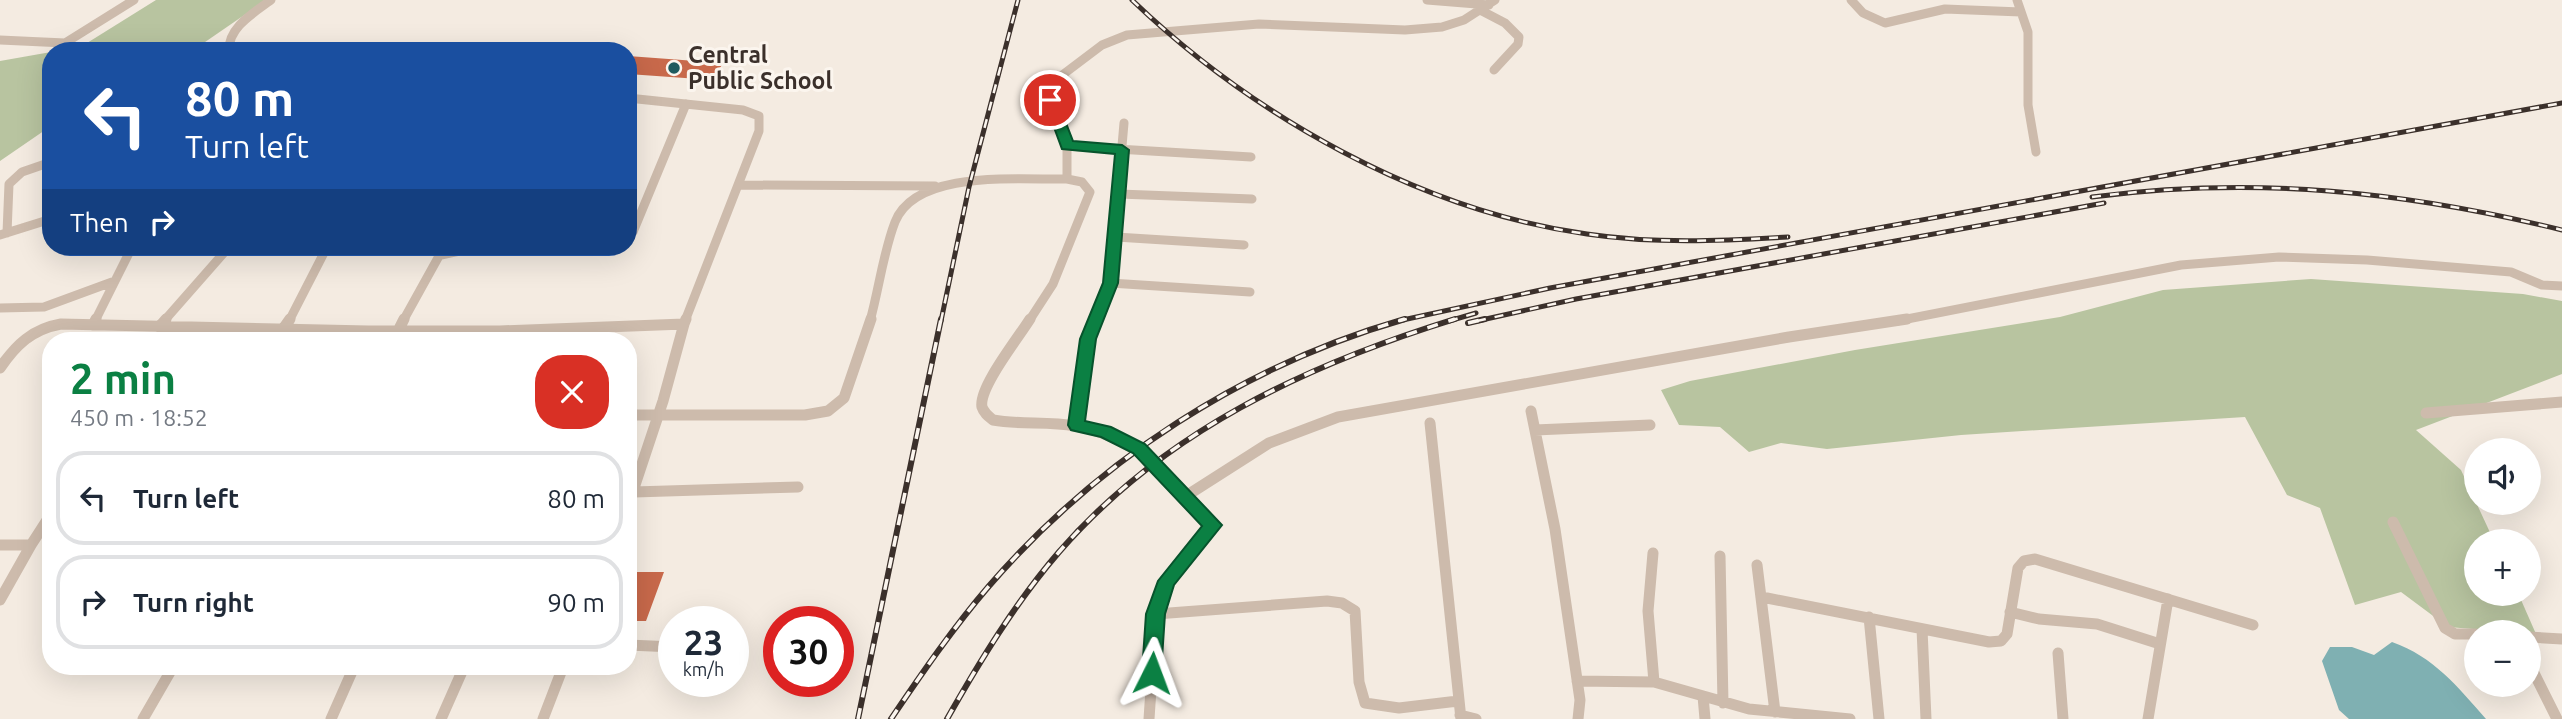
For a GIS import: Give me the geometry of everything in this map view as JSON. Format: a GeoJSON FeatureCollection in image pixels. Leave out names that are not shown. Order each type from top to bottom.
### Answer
{"type":"FeatureCollection","features":[{"type":"Feature","properties":{"kind":"street"},"geometry":{"type":"LineString","coordinates":[[67,42],[134,0]]}},
{"type":"Feature","properties":{"kind":"street"},"geometry":{"type":"LineString","coordinates":[[229,42],[234,31],[271,0]]}},
{"type":"Feature","properties":{"kind":"street"},"geometry":{"type":"LineString","coordinates":[[1427,0],[1489,5],[1519,37],[1518,44],[1494,70]]}},
{"type":"Feature","properties":{"kind":"street"},"geometry":{"type":"LineString","coordinates":[[1851,0],[1867,17],[1883,23],[1900,22],[1940,9],[2021,12]]}},
{"type":"Feature","properties":{"kind":"street"},"geometry":{"type":"LineString","coordinates":[[2017,0],[2028,32],[2028,105],[2036,152]]}},
{"type":"Feature","properties":{"kind":"street"},"geometry":{"type":"LineString","coordinates":[[1067,179],[1067,146],[1050,100],[1052,85],[1102,45],[1116,38],[1144,32],[1259,24],[1405,30],[1442,27],[1489,5]]}},
{"type":"Feature","properties":{"kind":"street"},"geometry":{"type":"LineString","coordinates":[[0,40],[43,42]]}},
{"type":"Feature","properties":{"kind":"street"},"geometry":{"type":"LineString","coordinates":[[637,99],[743,110],[759,116],[759,131],[684,324],[637,482]]}},
{"type":"Feature","properties":{"kind":"street"},"geometry":{"type":"LineString","coordinates":[[637,222],[686,104]]}},
{"type":"Feature","properties":{"kind":"street"},"geometry":{"type":"LineString","coordinates":[[1077,425],[1088,339],[1111,283],[1125,122]]}},
{"type":"Feature","properties":{"kind":"street"},"geometry":{"type":"LineString","coordinates":[[1067,146],[1251,157]]}},
{"type":"Feature","properties":{"kind":"street"},"geometry":{"type":"LineString","coordinates":[[42,165],[20,171],[12,177],[3,234],[42,222]]}},
{"type":"Feature","properties":{"kind":"street"},"geometry":{"type":"LineString","coordinates":[[637,415],[805,415],[822,414],[838,406],[844,398],[872,319],[895,222],[904,207],[919,194],[971,180],[1067,179],[1082,182],[1090,192],[1084,214],[1053,284],[986,387],[980,405],[983,414],[1007,423],[1077,425],[1105,432],[1139,449],[1213,525],[1167,581],[1156,614],[1149,719]]}},
{"type":"Feature","properties":{"kind":"street"},"geometry":{"type":"LineString","coordinates":[[738,185],[942,186]]}},
{"type":"Feature","properties":{"kind":"street"},"geometry":{"type":"LineString","coordinates":[[1119,194],[1252,199]]}},
{"type":"Feature","properties":{"kind":"street"},"geometry":{"type":"LineString","coordinates":[[1116,237],[1244,244]]}},
{"type":"Feature","properties":{"kind":"street"},"geometry":{"type":"LineString","coordinates":[[96,317],[127,256]]}},
{"type":"Feature","properties":{"kind":"street"},"geometry":{"type":"LineString","coordinates":[[164,332],[174,310],[221,256]]}},
{"type":"Feature","properties":{"kind":"street"},"geometry":{"type":"LineString","coordinates":[[283,329],[298,308],[323,256]]}},
{"type":"Feature","properties":{"kind":"street"},"geometry":{"type":"LineString","coordinates":[[398,331],[439,256]]}},
{"type":"Feature","properties":{"kind":"street"},"geometry":{"type":"LineString","coordinates":[[1186,496],[1269,443],[1338,417],[1789,337],[1895,322],[2180,265],[2279,257],[2323,257],[2511,272],[2542,285],[2562,286]]}},
{"type":"Feature","properties":{"kind":"street"},"geometry":{"type":"LineString","coordinates":[[0,308],[44,307],[112,282]]}},
{"type":"Feature","properties":{"kind":"street"},"geometry":{"type":"LineString","coordinates":[[1111,283],[1250,292]]}},
{"type":"Feature","properties":{"kind":"street"},"geometry":{"type":"LineString","coordinates":[[0,368],[18,341],[33,330],[96,317],[165,325],[328,332]]}},
{"type":"Feature","properties":{"kind":"street"},"geometry":{"type":"LineString","coordinates":[[561,332],[684,324]]}},
{"type":"Feature","properties":{"kind":"street"},"geometry":{"type":"LineString","coordinates":[[391,332],[418,332]]}},
{"type":"Feature","properties":{"kind":"street"},"geometry":{"type":"LineString","coordinates":[[2426,413],[2562,402]]}},
{"type":"Feature","properties":{"kind":"street"},"geometry":{"type":"LineString","coordinates":[[1531,411],[1555,529],[1577,681],[1578,719]]}},
{"type":"Feature","properties":{"kind":"street"},"geometry":{"type":"LineString","coordinates":[[1430,423],[1460,717],[1476,719]]}},
{"type":"Feature","properties":{"kind":"street"},"geometry":{"type":"LineString","coordinates":[[1535,430],[1650,425]]}},
{"type":"Feature","properties":{"kind":"street"},"geometry":{"type":"LineString","coordinates":[[637,492],[798,487]]}},
{"type":"Feature","properties":{"kind":"street"},"geometry":{"type":"LineString","coordinates":[[2393,522],[2445,628],[2455,634],[2464,634]]}},
{"type":"Feature","properties":{"kind":"street"},"geometry":{"type":"LineString","coordinates":[[0,600],[42,528]]}},
{"type":"Feature","properties":{"kind":"street"},"geometry":{"type":"LineString","coordinates":[[0,545],[31,545]]}},
{"type":"Feature","properties":{"kind":"street"},"geometry":{"type":"LineString","coordinates":[[1653,553],[1648,611],[1654,682]]}},
{"type":"Feature","properties":{"kind":"street"},"geometry":{"type":"LineString","coordinates":[[1720,556],[1723,703]]}},
{"type":"Feature","properties":{"kind":"street"},"geometry":{"type":"LineString","coordinates":[[1762,597],[1989,642],[2001,641],[2007,634],[2018,568],[2024,561],[2035,559],[2253,625]]}},
{"type":"Feature","properties":{"kind":"street"},"geometry":{"type":"LineString","coordinates":[[1757,565],[1784,715]]}},
{"type":"Feature","properties":{"kind":"street"},"geometry":{"type":"LineString","coordinates":[[2148,719],[2168,599]]}},
{"type":"Feature","properties":{"kind":"street"},"geometry":{"type":"LineString","coordinates":[[1156,614],[1327,601],[1342,603],[1355,611],[1359,625],[1359,692],[1365,703],[1379,708],[1420,713],[1458,701]]}},
{"type":"Feature","properties":{"kind":"street"},"geometry":{"type":"LineString","coordinates":[[2010,612],[2039,619],[2097,624],[2160,644]]}},
{"type":"Feature","properties":{"kind":"street"},"geometry":{"type":"LineString","coordinates":[[1869,617],[1879,719]]}},
{"type":"Feature","properties":{"kind":"street"},"geometry":{"type":"LineString","coordinates":[[1922,629],[1926,719]]}},
{"type":"Feature","properties":{"kind":"street"},"geometry":{"type":"LineString","coordinates":[[2541,638],[2562,639]]}},
{"type":"Feature","properties":{"kind":"street"},"geometry":{"type":"LineString","coordinates":[[637,645],[658,646]]}},
{"type":"Feature","properties":{"kind":"street"},"geometry":{"type":"LineString","coordinates":[[2058,653],[2063,719]]}},
{"type":"Feature","properties":{"kind":"street"},"geometry":{"type":"LineString","coordinates":[[143,719],[168,675]]}},
{"type":"Feature","properties":{"kind":"street"},"geometry":{"type":"LineString","coordinates":[[331,719],[350,675]]}},
{"type":"Feature","properties":{"kind":"street"},"geometry":{"type":"LineString","coordinates":[[442,719],[461,675]]}},
{"type":"Feature","properties":{"kind":"street"},"geometry":{"type":"LineString","coordinates":[[543,719],[560,675]]}},
{"type":"Feature","properties":{"kind":"street"},"geometry":{"type":"LineString","coordinates":[[1577,681],[1654,682],[1703,696],[1749,714],[1850,719]]}},
{"type":"Feature","properties":{"kind":"street"},"geometry":{"type":"LineString","coordinates":[[2541,685],[2558,717]]}},
{"type":"Feature","properties":{"kind":"street"},"geometry":{"type":"LineString","coordinates":[[1703,696],[1705,719]]}},
{"type":"Feature","properties":{"kind":"green space"},"geometry":{"type":"Polygon","coordinates":[[[156,0],[266,0],[205,42],[89,42],[156,0]]]}},
{"type":"Feature","properties":{"kind":"green space"},"geometry":{"type":"Polygon","coordinates":[[[42,54],[42,132],[0,161],[0,61],[42,54]]]}},
{"type":"Feature","properties":{"kind":"green space"},"geometry":{"type":"Polygon","coordinates":[[[2311,279],[2523,294],[2562,301],[2562,374],[2416,430],[2461,470],[2464,476],[2464,515],[2482,515],[2488,529],[2464,529],[2464,606],[2524,606],[2530,620],[2464,620],[2464,628],[2448,627],[2401,592],[2355,605],[2320,508],[2287,495],[2245,417],[1961,435],[1827,449],[1781,443],[1749,452],[1720,427],[1679,425],[1661,390],[1690,381],[1855,350],[2060,317],[2163,290],[2311,279]]]}},
{"type":"Feature","properties":{"kind":"water"},"geometry":{"type":"Polygon","coordinates":[[[2392,642],[2407,648],[2433,664],[2486,719],[2349,719],[2339,710],[2322,661],[2330,647],[2352,647],[2374,655],[2392,642]]]}},
{"type":"Feature","properties":{"kind":"building","name":"Central Public School"},"geometry":{"type":"Polygon","coordinates":[[[637,57],[723,63],[713,80],[637,75],[637,57]]]}},
{"type":"Feature","properties":{"kind":"building"},"geometry":{"type":"Polygon","coordinates":[[[637,572],[664,572],[646,621],[637,621],[637,572]]]}},
{"type":"Feature","properties":{"kind":"railway"},"geometry":{"type":"LineString","coordinates":[[941,321],[969,187],[1018,0]]}},
{"type":"Feature","properties":{"kind":"railway"},"geometry":{"type":"LineString","coordinates":[[1132,0],[1230,82],[1285,119],[1342,152],[1401,180],[1462,204],[1524,222],[1612,237],[1688,241],[1788,237]]}},
{"type":"Feature","properties":{"kind":"railway"},"geometry":{"type":"LineString","coordinates":[[1401,320],[1550,288],[2562,103]]}},
{"type":"Feature","properties":{"kind":"railway"},"geometry":{"type":"LineString","coordinates":[[2092,197],[2212,188],[2328,191],[2444,205],[2562,230]]}},
{"type":"Feature","properties":{"kind":"railway"},"geometry":{"type":"LineString","coordinates":[[1477,321],[1576,299],[2104,203]]}},
{"type":"Feature","properties":{"kind":"railway"},"geometry":{"type":"LineString","coordinates":[[1449,321],[1476,313]]}},
{"type":"Feature","properties":{"kind":"railway"},"geometry":{"type":"LineString","coordinates":[[858,719],[941,319]]}},
{"type":"Feature","properties":{"kind":"railway"},"geometry":{"type":"LineString","coordinates":[[1401,320],[1405,319]]}},
{"type":"Feature","properties":{"kind":"railway"},"geometry":{"type":"LineString","coordinates":[[947,719],[999,633],[1043,571],[1100,509],[1144,471],[1240,408],[1292,381],[1399,337],[1455,319]]}},
{"type":"Feature","properties":{"kind":"railway"},"geometry":{"type":"LineString","coordinates":[[1468,323],[1485,319]]}},
{"type":"Feature","properties":{"kind":"railway"},"geometry":{"type":"LineString","coordinates":[[891,719],[950,634],[989,586],[1032,540],[1126,458],[1231,390],[1287,362],[1401,320]]}},
{"type":"Feature","properties":{"kind":"place","name":"Central Public School"},"geometry":{"type":"Point","coordinates":[674,68]}},
{"type":"Feature","properties":{"kind":"route"},"geometry":{"type":"LineString","coordinates":[[1050,100],[1067,146],[1122,150],[1111,283],[1088,339],[1077,425],[1105,432],[1139,449],[1213,525],[1167,581],[1156,614],[1152,673]]}}]}
